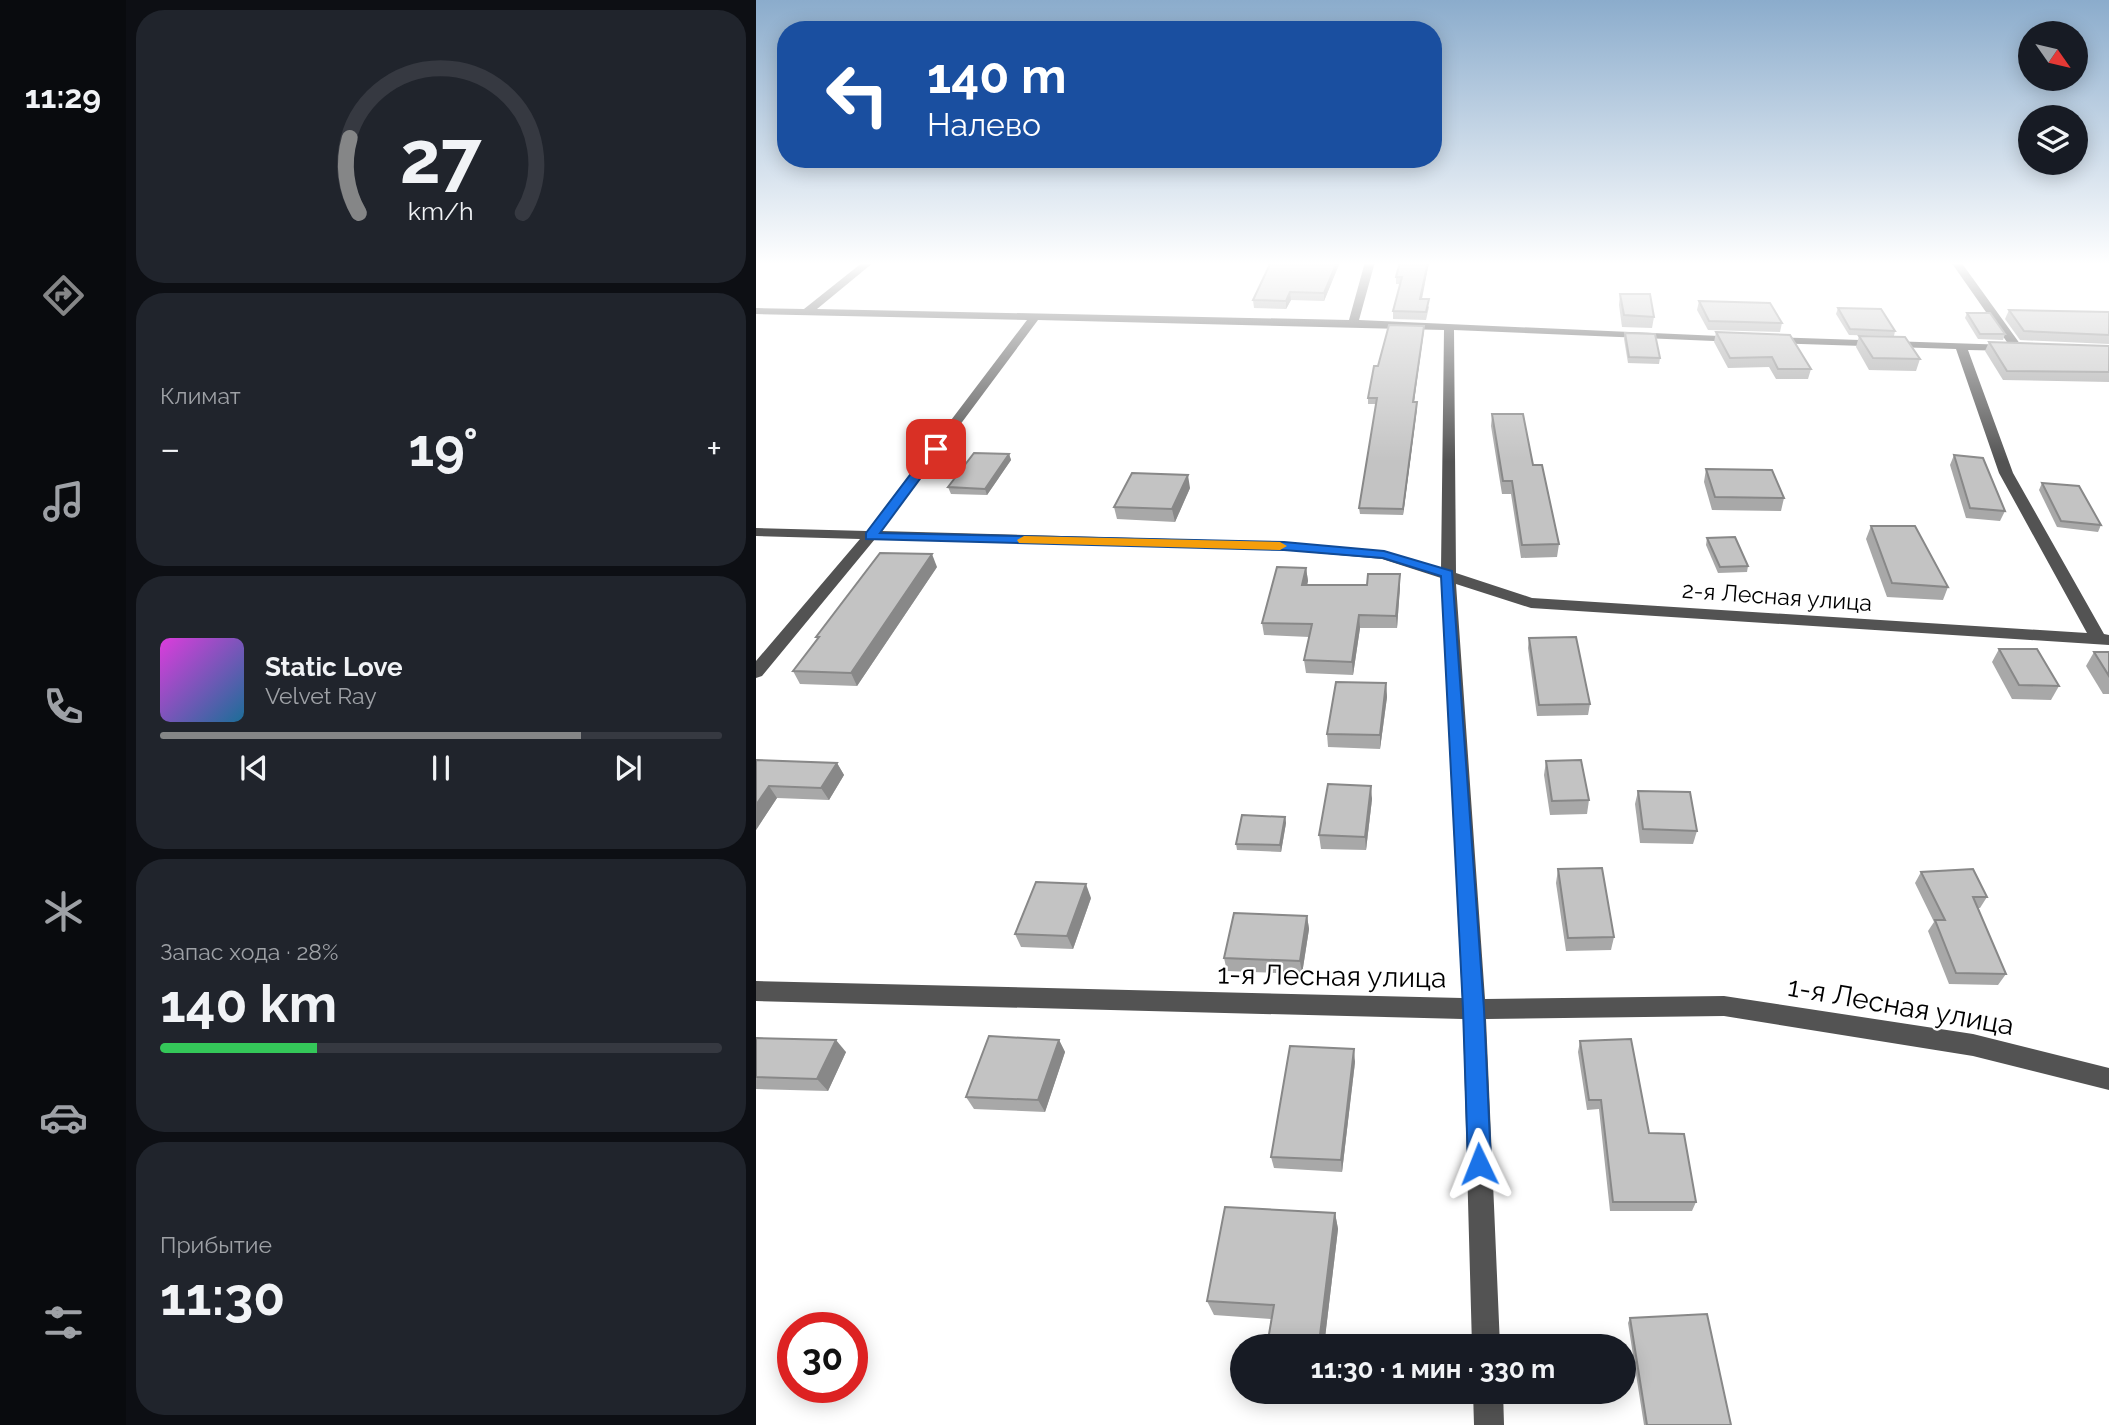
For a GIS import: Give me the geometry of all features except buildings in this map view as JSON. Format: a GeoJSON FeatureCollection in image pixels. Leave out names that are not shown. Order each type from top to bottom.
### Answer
{"type":"FeatureCollection","features":[{"type":"Feature","properties":{"kind":"street"},"geometry":{"type":"LineString","coordinates":[[756,672],[870,536],[1026,328]]}},
{"type":"Feature","properties":{"kind":"street"},"geometry":{"type":"LineString","coordinates":[[1442,328],[2030,348]]}},
{"type":"Feature","properties":{"kind":"street"},"geometry":{"type":"LineString","coordinates":[[2003,328],[2017,348]]}},
{"type":"Feature","properties":{"kind":"street"},"geometry":{"type":"LineString","coordinates":[[1450,329],[1448,574],[1474,1009],[1486,1334]]}},
{"type":"Feature","properties":{"kind":"street"},"geometry":{"type":"LineString","coordinates":[[1961,347],[2006,473],[2103,639]]}},
{"type":"Feature","properties":{"kind":"street","name":"2-я Лесная улица"},"geometry":{"type":"LineString","coordinates":[[756,532],[1284,546],[1384,555],[1531,603],[2103,639]]}},
{"type":"Feature","properties":{"kind":"street","name":"1-я Лесная улица"},"geometry":{"type":"LineString","coordinates":[[756,991],[1474,1009],[1724,1006],[1973,1045],[2109,1079]]}},
{"type":"Feature","properties":{"kind":"street"},"geometry":{"type":"LineString","coordinates":[[1488,1404],[1489,1425]]}},
{"type":"Feature","properties":{"kind":"slow traffic"},"geometry":{"type":"LineString","coordinates":[[1024,540],[1280,546]]}},
{"type":"Feature","properties":{"kind":"route"},"geometry":{"type":"LineString","coordinates":[[936,449],[870,536],[1284,546],[1384,555],[1448,574],[1474,1009],[1479,1164]]}}]}
